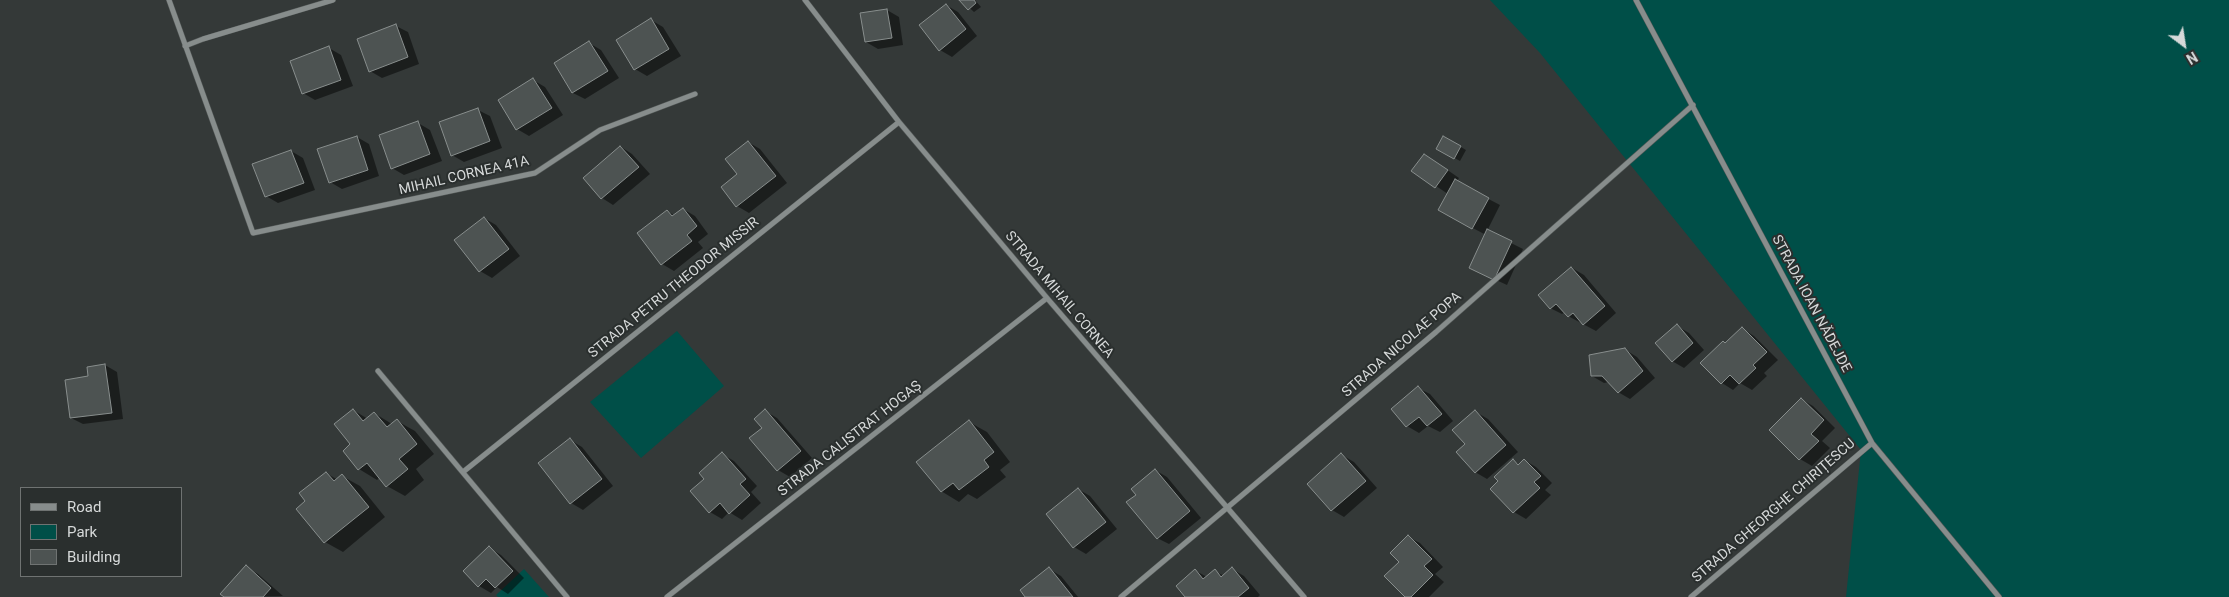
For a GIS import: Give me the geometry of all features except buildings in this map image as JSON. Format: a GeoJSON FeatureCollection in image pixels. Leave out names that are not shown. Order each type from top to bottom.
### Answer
{"type":"FeatureCollection","features":[{"type":"Feature","properties":{"kind":"street"},"geometry":{"type":"LineString","coordinates":[[169,0],[184,46],[333,0]]}},
{"type":"Feature","properties":{"kind":"street","name":"STRADA MIHAIL CORNEA"},"geometry":{"type":"LineString","coordinates":[[806,0],[899,122],[1047,298],[1304,597]]}},
{"type":"Feature","properties":{"kind":"street","name":"STRADA IOAN NĂDEJDE"},"geometry":{"type":"LineString","coordinates":[[1636,0],[1872,443],[1999,597]]}},
{"type":"Feature","properties":{"kind":"street","name":"MIHAIL CORNEA 41A"},"geometry":{"type":"LineString","coordinates":[[184,46],[253,233],[534,173],[600,130],[694,94]]}},
{"type":"Feature","properties":{"kind":"street","name":"STRADA NICOLAE POPA"},"geometry":{"type":"LineString","coordinates":[[1122,597],[1436,332],[1693,105]]}},
{"type":"Feature","properties":{"kind":"street","name":"STRADA PETRU THEODOR MISSIR"},"geometry":{"type":"LineString","coordinates":[[463,472],[899,122]]}},
{"type":"Feature","properties":{"kind":"street","name":"STRADA CALISTRAT HOGAȘ"},"geometry":{"type":"LineString","coordinates":[[667,597],[1047,298]]}},
{"type":"Feature","properties":{"kind":"street"},"geometry":{"type":"LineString","coordinates":[[378,371],[567,597]]}},
{"type":"Feature","properties":{"kind":"street","name":"STRADA GHEORGHE CHIRIȚESCU"},"geometry":{"type":"LineString","coordinates":[[1692,597],[1872,443]]}},
{"type":"Feature","properties":{"kind":"green space"},"geometry":{"type":"Polygon","coordinates":[[[1490,0],[2229,0],[2229,597],[1846,597],[1861,450],[1540,53],[1490,0]]]}},
{"type":"Feature","properties":{"kind":"green space"},"geometry":{"type":"Polygon","coordinates":[[[677,331],[724,386],[641,458],[590,402],[677,331]]]}},
{"type":"Feature","properties":{"kind":"green space"},"geometry":{"type":"Polygon","coordinates":[[[524,569],[549,597],[498,597],[496,595],[524,569]]]}}]}
